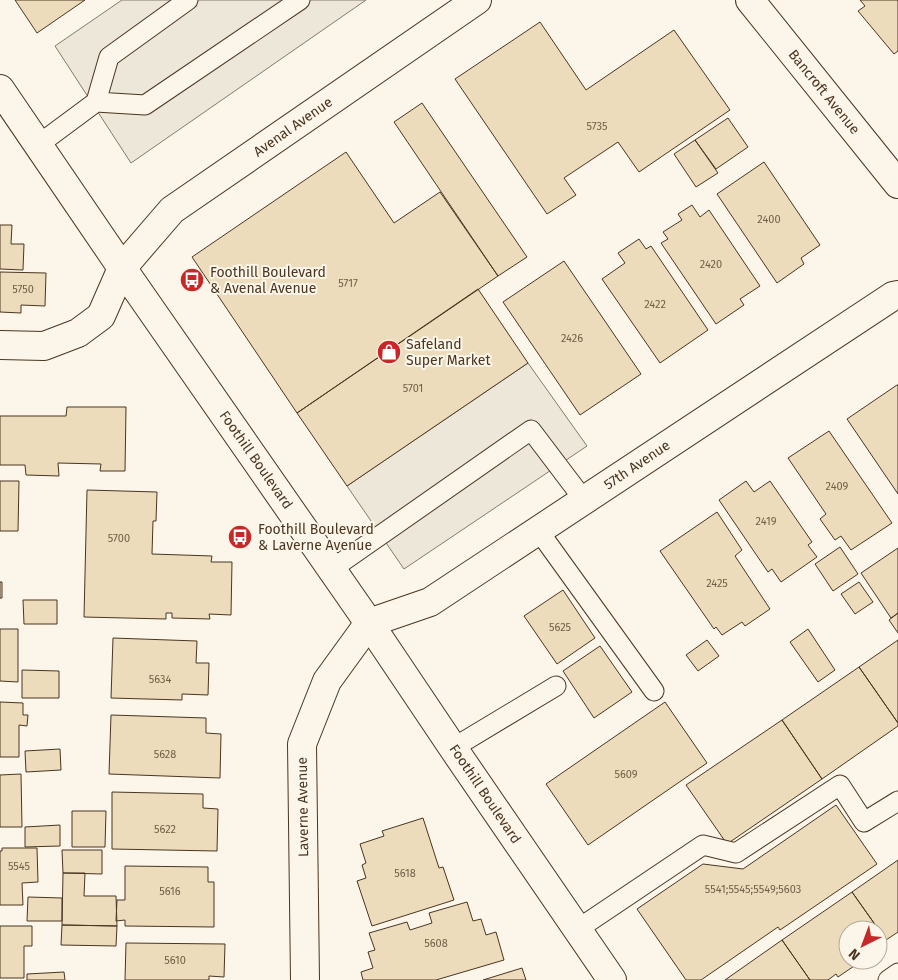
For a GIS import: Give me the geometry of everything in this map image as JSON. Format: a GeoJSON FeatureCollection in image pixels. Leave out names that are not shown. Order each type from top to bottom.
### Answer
{"type":"FeatureCollection","features":[{"type":"Feature","properties":{"kind":"street","name":"Avenal Avenue"},"geometry":{"type":"LineString","coordinates":[[0,346],[44,346],[78,333],[101,316],[122,268],[172,210],[477,0]]}},
{"type":"Feature","properties":{"kind":"street","name":"Bancroft Avenue"},"geometry":{"type":"LineString","coordinates":[[750,0],[898,184]]}},
{"type":"Feature","properties":{"kind":"street","name":"Foothill Boulevard"},"geometry":{"type":"LineString","coordinates":[[0,89],[122,268],[369,622],[612,980]]}},
{"type":"Feature","properties":{"kind":"street","name":"57th Avenue"},"geometry":{"type":"LineString","coordinates":[[369,622],[430,602],[893,296],[898,295]]}},
{"type":"Feature","properties":{"kind":"street","name":"Laverne Avenue"},"geometry":{"type":"LineString","coordinates":[[305,980],[302,744],[327,681],[369,622]]}},
{"type":"Feature","properties":{"kind":"lane"},"geometry":{"type":"LineString","coordinates":[[38,145],[96,102],[109,57],[188,0]]}},
{"type":"Feature","properties":{"kind":"lane"},"geometry":{"type":"LineString","coordinates":[[96,102],[145,105],[300,0]]}},
{"type":"Feature","properties":{"kind":"lane"},"geometry":{"type":"LineString","coordinates":[[332,569],[531,430],[584,500]]}},
{"type":"Feature","properties":{"kind":"lane"},"geometry":{"type":"LineString","coordinates":[[538,530],[654,691]]}},
{"type":"Feature","properties":{"kind":"lane"},"geometry":{"type":"LineString","coordinates":[[453,748],[556,686]]}},
{"type":"Feature","properties":{"kind":"lane"},"geometry":{"type":"LineString","coordinates":[[578,930],[704,845],[736,853],[840,785],[864,822],[898,801]]}},
{"type":"Feature","properties":{"kind":"lane"},"geometry":{"type":"LineString","coordinates":[[888,980],[898,973]]}},
{"type":"Feature","properties":{"kind":"shaded area"},"geometry":{"type":"Polygon","coordinates":[[[122,0],[366,0],[131,163],[55,46],[122,0]]]}},
{"type":"Feature","properties":{"kind":"shaded area"},"geometry":{"type":"Polygon","coordinates":[[[528,363],[587,446],[404,569],[347,486],[528,363]]]}},
{"type":"Feature","properties":{"kind":"building"},"geometry":{"type":"Polygon","coordinates":[[[15,0],[85,0],[37,33],[15,0]]]}},
{"type":"Feature","properties":{"kind":"building"},"geometry":{"type":"Polygon","coordinates":[[[860,0],[898,0],[898,51],[894,54],[858,11],[865,6],[860,0]]]}},
{"type":"Feature","properties":{"kind":"building"},"geometry":{"type":"Polygon","coordinates":[[[540,22],[586,90],[674,30],[730,110],[639,172],[618,142],[564,178],[576,195],[547,214],[455,79],[540,22]]]}},
{"type":"Feature","properties":{"kind":"building"},"geometry":{"type":"Polygon","coordinates":[[[422,103],[527,257],[498,276],[394,122],[422,103]]]}},
{"type":"Feature","properties":{"kind":"building"},"geometry":{"type":"Polygon","coordinates":[[[728,118],[748,147],[716,169],[695,140],[728,118]]]}},
{"type":"Feature","properties":{"kind":"building"},"geometry":{"type":"Polygon","coordinates":[[[695,140],[718,173],[696,187],[674,154],[695,140]]]}},
{"type":"Feature","properties":{"kind":"building"},"geometry":{"type":"Polygon","coordinates":[[[346,152],[394,223],[440,192],[498,276],[297,413],[192,257],[346,152]]]}},
{"type":"Feature","properties":{"kind":"building"},"geometry":{"type":"Polygon","coordinates":[[[764,162],[820,245],[801,258],[804,264],[777,283],[717,194],[764,162]]]}},
{"type":"Feature","properties":{"kind":"building"},"geometry":{"type":"Polygon","coordinates":[[[692,205],[700,217],[709,210],[760,286],[740,299],[744,305],[716,324],[661,243],[668,239],[663,232],[682,220],[678,214],[692,205]]]}},
{"type":"Feature","properties":{"kind":"building"},"geometry":{"type":"Polygon","coordinates":[[[0,225],[12,225],[11,244],[24,244],[23,270],[0,269],[0,225]]]}},
{"type":"Feature","properties":{"kind":"building"},"geometry":{"type":"Polygon","coordinates":[[[639,239],[646,249],[651,246],[708,330],[660,363],[602,279],[625,263],[618,253],[639,239]]]}},
{"type":"Feature","properties":{"kind":"building"},"geometry":{"type":"Polygon","coordinates":[[[564,261],[641,374],[580,415],[503,302],[564,261]]]}},
{"type":"Feature","properties":{"kind":"building"},"geometry":{"type":"Polygon","coordinates":[[[0,272],[46,273],[45,306],[21,305],[21,313],[0,312],[0,272]]]}},
{"type":"Feature","properties":{"kind":"building"},"geometry":{"type":"Polygon","coordinates":[[[478,289],[528,363],[347,486],[297,413],[478,289]]]}},
{"type":"Feature","properties":{"kind":"building"},"geometry":{"type":"Polygon","coordinates":[[[898,385],[898,494],[847,419],[898,385]]]}},
{"type":"Feature","properties":{"kind":"building"},"geometry":{"type":"Polygon","coordinates":[[[67,407],[126,407],[125,471],[100,471],[101,464],[58,463],[59,476],[26,475],[25,465],[0,465],[0,416],[66,416],[67,407]]]}},
{"type":"Feature","properties":{"kind":"building"},"geometry":{"type":"Polygon","coordinates":[[[829,431],[892,523],[851,550],[841,536],[835,540],[820,519],[826,514],[788,458],[829,431]]]}},
{"type":"Feature","properties":{"kind":"building"},"geometry":{"type":"Polygon","coordinates":[[[0,481],[19,481],[18,531],[0,531],[0,481]]]}},
{"type":"Feature","properties":{"kind":"building"},"geometry":{"type":"Polygon","coordinates":[[[746,481],[754,492],[770,481],[812,542],[808,545],[817,557],[781,582],[772,569],[768,572],[719,500],[746,481]]]}},
{"type":"Feature","properties":{"kind":"building"},"geometry":{"type":"Polygon","coordinates":[[[87,490],[157,492],[156,521],[153,521],[152,554],[212,556],[211,562],[232,562],[231,615],[209,614],[210,619],[172,618],[172,613],[166,613],[166,619],[84,617],[87,490]]]}},
{"type":"Feature","properties":{"kind":"building"},"geometry":{"type":"Polygon","coordinates":[[[717,512],[742,550],[735,556],[770,609],[745,626],[742,622],[722,635],[716,627],[714,629],[660,551],[717,512]]]}},
{"type":"Feature","properties":{"kind":"building"},"geometry":{"type":"Polygon","coordinates":[[[840,547],[858,574],[833,591],[815,564],[840,547]]]}},
{"type":"Feature","properties":{"kind":"building"},"geometry":{"type":"Polygon","coordinates":[[[898,548],[898,613],[891,618],[861,573],[898,548]]]}},
{"type":"Feature","properties":{"kind":"building"},"geometry":{"type":"Polygon","coordinates":[[[0,582],[2,582],[2,598],[0,598],[0,582]]]}},
{"type":"Feature","properties":{"kind":"building"},"geometry":{"type":"Polygon","coordinates":[[[859,582],[873,602],[855,614],[841,594],[859,582]]]}},
{"type":"Feature","properties":{"kind":"building"},"geometry":{"type":"Polygon","coordinates":[[[563,590],[595,638],[557,664],[524,616],[563,590]]]}},
{"type":"Feature","properties":{"kind":"building"},"geometry":{"type":"Polygon","coordinates":[[[23,600],[57,600],[57,624],[24,624],[23,600]]]}},
{"type":"Feature","properties":{"kind":"building"},"geometry":{"type":"Polygon","coordinates":[[[898,613],[898,633],[889,620],[898,613]]]}},
{"type":"Feature","properties":{"kind":"building"},"geometry":{"type":"Polygon","coordinates":[[[0,629],[18,629],[18,682],[0,681],[0,629]]]}},
{"type":"Feature","properties":{"kind":"building"},"geometry":{"type":"Polygon","coordinates":[[[808,629],[835,670],[818,682],[790,642],[808,629]]]}},
{"type":"Feature","properties":{"kind":"building"},"geometry":{"type":"Polygon","coordinates":[[[113,638],[197,641],[196,663],[209,663],[208,695],[182,694],[182,700],[111,698],[113,638]]]}},
{"type":"Feature","properties":{"kind":"building"},"geometry":{"type":"Polygon","coordinates":[[[707,640],[719,656],[698,671],[686,655],[707,640]]]}},
{"type":"Feature","properties":{"kind":"building"},"geometry":{"type":"Polygon","coordinates":[[[898,640],[898,723],[859,667],[898,640]]]}},
{"type":"Feature","properties":{"kind":"building"},"geometry":{"type":"Polygon","coordinates":[[[600,646],[632,692],[594,718],[563,671],[600,646]]]}},
{"type":"Feature","properties":{"kind":"building"},"geometry":{"type":"Polygon","coordinates":[[[859,667],[898,723],[898,726],[822,779],[782,720],[859,667]]]}},
{"type":"Feature","properties":{"kind":"building"},"geometry":{"type":"Polygon","coordinates":[[[22,670],[59,671],[59,698],[22,698],[22,670]]]}},
{"type":"Feature","properties":{"kind":"building"},"geometry":{"type":"Polygon","coordinates":[[[0,702],[23,703],[23,715],[28,715],[27,726],[19,725],[19,757],[0,757],[0,702]]]}},
{"type":"Feature","properties":{"kind":"building"},"geometry":{"type":"Polygon","coordinates":[[[665,702],[707,763],[588,845],[546,784],[665,702]]]}},
{"type":"Feature","properties":{"kind":"building"},"geometry":{"type":"Polygon","coordinates":[[[111,715],[206,718],[206,733],[221,734],[220,778],[109,774],[111,715]]]}},
{"type":"Feature","properties":{"kind":"building"},"geometry":{"type":"Polygon","coordinates":[[[782,720],[822,779],[727,844],[686,785],[782,720]]]}},
{"type":"Feature","properties":{"kind":"building"},"geometry":{"type":"Polygon","coordinates":[[[60,749],[61,770],[26,772],[25,751],[60,749]]]}},
{"type":"Feature","properties":{"kind":"building"},"geometry":{"type":"Polygon","coordinates":[[[21,774],[22,827],[0,827],[0,775],[21,774]]]}},
{"type":"Feature","properties":{"kind":"building"},"geometry":{"type":"Polygon","coordinates":[[[112,792],[203,794],[203,808],[218,809],[217,851],[112,849],[112,792]]]}},
{"type":"Feature","properties":{"kind":"building"},"geometry":{"type":"Polygon","coordinates":[[[836,805],[877,864],[780,930],[778,927],[701,980],[686,980],[637,909],[703,864],[743,869],[836,805]]]}},
{"type":"Feature","properties":{"kind":"building"},"geometry":{"type":"Polygon","coordinates":[[[72,811],[106,811],[105,847],[72,847],[72,811]]]}},
{"type":"Feature","properties":{"kind":"building"},"geometry":{"type":"Polygon","coordinates":[[[423,818],[439,868],[443,867],[454,900],[372,926],[357,881],[366,878],[362,865],[366,863],[360,844],[384,836],[382,831],[423,818]]]}},
{"type":"Feature","properties":{"kind":"building"},"geometry":{"type":"Polygon","coordinates":[[[60,825],[60,846],[25,847],[25,827],[60,825]]]}},
{"type":"Feature","properties":{"kind":"building"},"geometry":{"type":"Polygon","coordinates":[[[2,848],[37,848],[38,882],[22,883],[23,905],[0,905],[0,851],[2,851],[2,848]]]}},
{"type":"Feature","properties":{"kind":"building"},"geometry":{"type":"Polygon","coordinates":[[[62,850],[102,850],[102,874],[63,873],[62,850]]]}},
{"type":"Feature","properties":{"kind":"building"},"geometry":{"type":"Polygon","coordinates":[[[898,860],[898,932],[888,939],[888,920],[872,920],[852,892],[898,860]]]}},
{"type":"Feature","properties":{"kind":"building"},"geometry":{"type":"Polygon","coordinates":[[[125,866],[208,867],[208,882],[214,882],[214,927],[125,926],[125,920],[116,921],[117,900],[125,900],[125,866]]]}},
{"type":"Feature","properties":{"kind":"building"},"geometry":{"type":"Polygon","coordinates":[[[63,873],[85,873],[84,896],[116,896],[117,926],[62,925],[63,873]]]}},
{"type":"Feature","properties":{"kind":"building"},"geometry":{"type":"Polygon","coordinates":[[[852,892],[872,920],[838,920],[838,970],[848,970],[838,977],[836,974],[828,980],[810,980],[782,940],[852,892]]]}},
{"type":"Feature","properties":{"kind":"building"},"geometry":{"type":"Polygon","coordinates":[[[28,897],[62,898],[62,921],[27,921],[28,897]]]}},
{"type":"Feature","properties":{"kind":"building"},"geometry":{"type":"Polygon","coordinates":[[[467,902],[473,921],[481,919],[486,935],[496,932],[504,960],[436,980],[363,980],[361,972],[373,968],[368,952],[375,950],[369,933],[407,922],[410,930],[432,923],[429,913],[467,902]]]}},
{"type":"Feature","properties":{"kind":"building"},"geometry":{"type":"Polygon","coordinates":[[[62,925],[117,926],[116,946],[61,945],[62,925]]]}},
{"type":"Feature","properties":{"kind":"building"},"geometry":{"type":"Polygon","coordinates":[[[0,926],[32,926],[32,946],[24,946],[24,978],[0,978],[0,926]]]}},
{"type":"Feature","properties":{"kind":"building"},"geometry":{"type":"Polygon","coordinates":[[[782,940],[810,980],[725,980],[782,940]]]}},
{"type":"Feature","properties":{"kind":"building"},"geometry":{"type":"Polygon","coordinates":[[[126,943],[225,944],[224,977],[209,976],[209,980],[125,980],[126,943]]]}},
{"type":"Feature","properties":{"kind":"building"},"geometry":{"type":"Polygon","coordinates":[[[522,968],[526,980],[483,980],[522,968]]]}},
{"type":"Feature","properties":{"kind":"building"},"geometry":{"type":"Polygon","coordinates":[[[64,972],[65,980],[27,980],[27,974],[64,972]]]}},
{"type":"Feature","properties":{"kind":"place","name":"Foothill Boulevard & Avenal Avenue"},"geometry":{"type":"Point","coordinates":[192,280]}},
{"type":"Feature","properties":{"kind":"place","name":"Safeland Super Market"},"geometry":{"type":"Point","coordinates":[389,352]}},
{"type":"Feature","properties":{"kind":"place","name":"Foothill Boulevard & Laverne Avenue"},"geometry":{"type":"Point","coordinates":[240,537]}}]}
